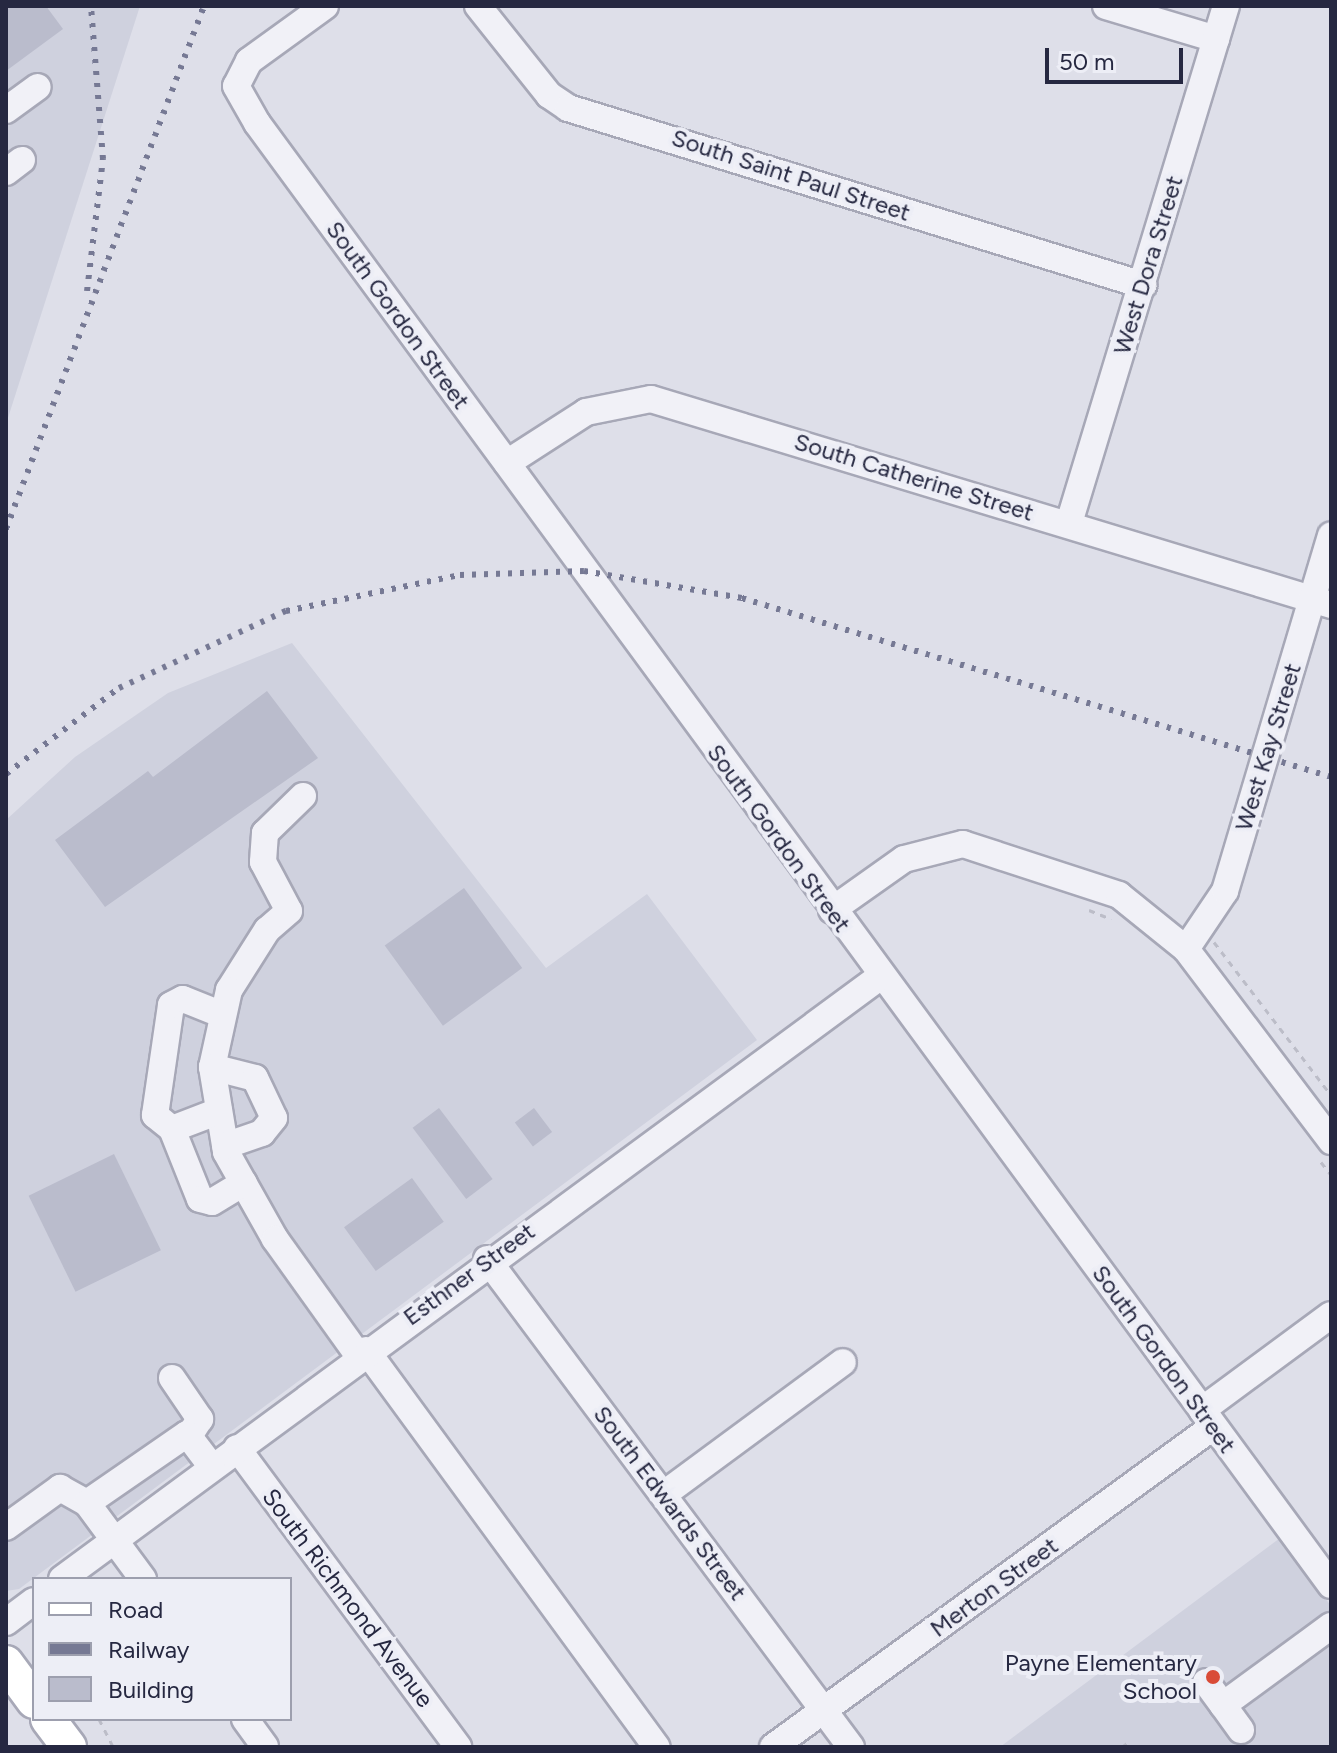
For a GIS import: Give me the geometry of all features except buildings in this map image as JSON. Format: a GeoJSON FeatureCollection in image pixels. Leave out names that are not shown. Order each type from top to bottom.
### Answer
{"type":"FeatureCollection","features":[{"type":"Feature","properties":{"kind":"main road"},"geometry":{"type":"LineString","coordinates":[[6,1663],[32,1698]]}},
{"type":"Feature","properties":{"kind":"main road"},"geometry":{"type":"LineString","coordinates":[[50,1721],[69,1747]]}},
{"type":"Feature","properties":{"kind":"street","name":"South Gordon Street"},"geometry":{"type":"LineString","coordinates":[[325,6],[249,61],[236,86],[832,910],[1331,1585]]}},
{"type":"Feature","properties":{"kind":"street","name":"South Saint Paul Street"},"geometry":{"type":"LineString","coordinates":[[478,6],[549,95],[568,108],[1143,285]]}},
{"type":"Feature","properties":{"kind":"street"},"geometry":{"type":"LineString","coordinates":[[1106,6],[1216,39]]}},
{"type":"Feature","properties":{"kind":"street","name":"West Dora Street"},"geometry":{"type":"LineString","coordinates":[[1069,523],[1226,6]]}},
{"type":"Feature","properties":{"kind":"street"},"geometry":{"type":"LineString","coordinates":[[6,110],[38,87]]}},
{"type":"Feature","properties":{"kind":"street","name":"South Catherine Street"},"geometry":{"type":"LineString","coordinates":[[507,463],[586,412],[651,399],[1069,523],[1321,603]]}},
{"type":"Feature","properties":{"kind":"street","name":"West Kay Street"},"geometry":{"type":"LineString","coordinates":[[1186,949],[1225,891],[1321,603],[1331,535]]}},
{"type":"Feature","properties":{"kind":"street"},"geometry":{"type":"LineString","coordinates":[[303,796],[265,833],[263,862],[289,911],[251,954],[229,990],[223,1015],[212,1067],[225,1146],[244,1183],[362,1353],[657,1747]]}},
{"type":"Feature","properties":{"kind":"street"},"geometry":{"type":"LineString","coordinates":[[832,910],[904,859],[963,844],[1119,895],[1186,949],[1322,1145]]}},
{"type":"Feature","properties":{"kind":"street","name":"Esthner Street"},"geometry":{"type":"LineString","coordinates":[[65,1577],[487,1259],[881,976]]}},
{"type":"Feature","properties":{"kind":"street"},"geometry":{"type":"LineString","coordinates":[[223,1015],[183,999],[171,1005],[155,1115],[172,1129],[200,1199],[212,1202],[244,1183]]}},
{"type":"Feature","properties":{"kind":"street"},"geometry":{"type":"LineString","coordinates":[[212,1067],[255,1078],[274,1118],[262,1133],[225,1146]]}},
{"type":"Feature","properties":{"kind":"street"},"geometry":{"type":"LineString","coordinates":[[172,1129],[219,1111]]}},
{"type":"Feature","properties":{"kind":"street","name":"South Edwards Street"},"geometry":{"type":"LineString","coordinates":[[487,1259],[851,1747]]}},
{"type":"Feature","properties":{"kind":"street","name":"Merton Street"},"geometry":{"type":"LineString","coordinates":[[773,1747],[1208,1418],[1331,1315]]}},
{"type":"Feature","properties":{"kind":"street"},"geometry":{"type":"LineString","coordinates":[[664,1494],[843,1362]]}},
{"type":"Feature","properties":{"kind":"street"},"geometry":{"type":"LineString","coordinates":[[87,1503],[189,1436],[200,1419],[172,1378]]}},
{"type":"Feature","properties":{"kind":"street"},"geometry":{"type":"LineString","coordinates":[[189,1436],[212,1467]]}},
{"type":"Feature","properties":{"kind":"street","name":"South Richmond Avenue"},"geometry":{"type":"LineString","coordinates":[[237,1448],[458,1747]]}},
{"type":"Feature","properties":{"kind":"street"},"geometry":{"type":"LineString","coordinates":[[6,1527],[60,1488],[87,1503],[142,1577]]}},
{"type":"Feature","properties":{"kind":"street"},"geometry":{"type":"LineString","coordinates":[[6,1622],[32,1602]]}},
{"type":"Feature","properties":{"kind":"street"},"geometry":{"type":"LineString","coordinates":[[1223,1705],[1331,1626]]}},
{"type":"Feature","properties":{"kind":"street"},"geometry":{"type":"LineString","coordinates":[[1206,1682],[1241,1730]]}},
{"type":"Feature","properties":{"kind":"street"},"geometry":{"type":"LineString","coordinates":[[246,1721],[265,1747]]}},
{"type":"Feature","properties":{"kind":"path"},"geometry":{"type":"LineString","coordinates":[[1081,908],[1118,922]]}},
{"type":"Feature","properties":{"kind":"path"},"geometry":{"type":"LineString","coordinates":[[1213,941],[1331,1095]]}},
{"type":"Feature","properties":{"kind":"path"},"geometry":{"type":"LineString","coordinates":[[1322,1145],[1331,1175]]}},
{"type":"Feature","properties":{"kind":"path"},"geometry":{"type":"LineString","coordinates":[[100,1721],[113,1747]]}},
{"type":"Feature","properties":{"kind":"path"},"geometry":{"type":"LineString","coordinates":[[1122,1747],[1131,1740]]}},
{"type":"Feature","properties":{"kind":"shaded area"},"geometry":{"type":"Polygon","coordinates":[[[6,6],[140,6],[6,424],[6,6]]]}},
{"type":"Feature","properties":{"kind":"shaded area"},"geometry":{"type":"Polygon","coordinates":[[[292,643],[546,968],[647,894],[757,1040],[19,1589],[6,1591],[6,820],[75,757],[168,693],[292,643]]]}},
{"type":"Feature","properties":{"kind":"shaded area","name":"Payne Elementary School"},"geometry":{"type":"Polygon","coordinates":[[[1280,1538],[1331,1606],[1331,1747],[1000,1747],[1280,1538]]]}},
{"type":"Feature","properties":{"kind":"railway"},"geometry":{"type":"LineString","coordinates":[[87,291],[103,159],[91,6]]}},
{"type":"Feature","properties":{"kind":"railway"},"geometry":{"type":"LineString","coordinates":[[6,529],[204,6]]}},
{"type":"Feature","properties":{"kind":"railway"},"geometry":{"type":"LineString","coordinates":[[6,774],[119,688],[286,611],[460,575],[584,571],[742,598],[1331,777]]}},
{"type":"Feature","properties":{"kind":"place","name":"Payne Elementary School"},"geometry":{"type":"Point","coordinates":[1213,1677]}}]}
